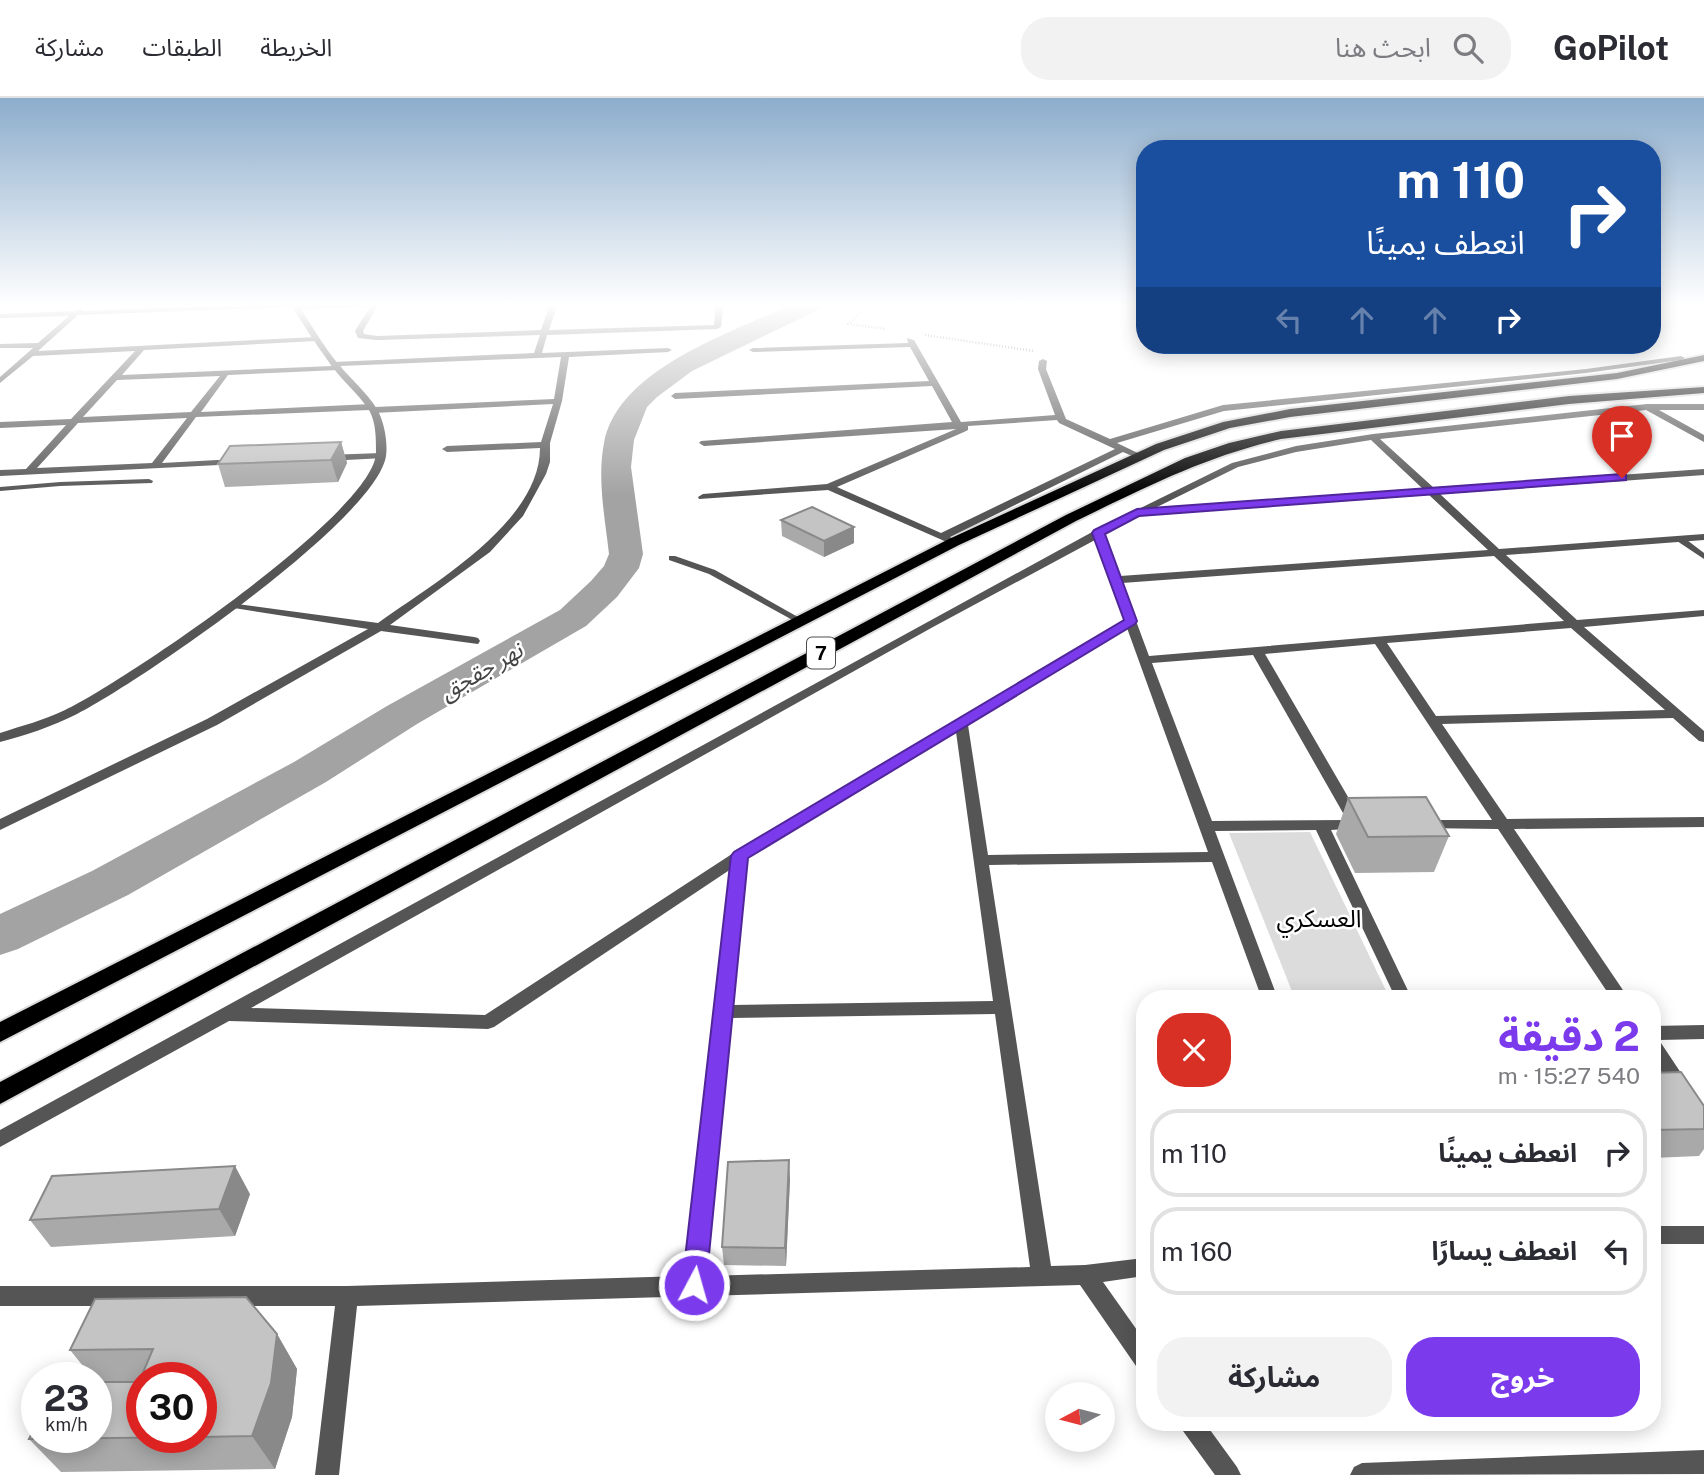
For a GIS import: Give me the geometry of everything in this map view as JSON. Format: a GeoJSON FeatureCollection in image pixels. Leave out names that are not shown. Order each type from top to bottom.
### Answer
{"type":"FeatureCollection","features":[{"type":"Feature","properties":{"kind":"highway","name":"7"},"geometry":{"type":"LineString","coordinates":[[0,1034],[801,621],[948,539],[1139,456],[1205,431],[1290,413],[1587,380],[1661,367]]}},
{"type":"Feature","properties":{"kind":"highway"},"geometry":{"type":"LineString","coordinates":[[1653,369],[1703,395]]}},
{"type":"Feature","properties":{"kind":"highway","name":"7"},"geometry":{"type":"LineString","coordinates":[[0,1094],[1071,518],[1190,461],[1256,440],[1323,428],[1569,400],[1703,395]]}},
{"type":"Feature","properties":{"kind":"street"},"geometry":{"type":"LineString","coordinates":[[0,382],[16,367]]}},
{"type":"Feature","properties":{"kind":"street"},"geometry":{"type":"LineString","coordinates":[[29,471],[123,367]]}},
{"type":"Feature","properties":{"kind":"street"},"geometry":{"type":"LineString","coordinates":[[113,378],[316,367]]}},
{"type":"Feature","properties":{"kind":"street"},"geometry":{"type":"LineString","coordinates":[[0,738],[50,721],[104,694],[183,643],[234,605],[349,507],[371,480],[381,456],[379,425],[372,408],[337,367]]}},
{"type":"Feature","properties":{"kind":"street"},"geometry":{"type":"LineString","coordinates":[[0,825],[188,734],[381,625],[457,573],[505,532],[530,498],[545,462],[545,445],[558,401],[563,367]]}},
{"type":"Feature","properties":{"kind":"street"},"geometry":{"type":"LineString","coordinates":[[926,367],[959,427]]}},
{"type":"Feature","properties":{"kind":"street"},"geometry":{"type":"LineString","coordinates":[[1042,367],[1059,417],[1066,425],[1139,456]]}},
{"type":"Feature","properties":{"kind":"street"},"geometry":{"type":"LineString","coordinates":[[1107,443],[1223,408],[1606,367]]}},
{"type":"Feature","properties":{"kind":"street"},"geometry":{"type":"LineString","coordinates":[[155,465],[226,373]]}},
{"type":"Feature","properties":{"kind":"street"},"geometry":{"type":"LineString","coordinates":[[675,396],[934,383]]}},
{"type":"Feature","properties":{"kind":"street"},"geometry":{"type":"LineString","coordinates":[[0,1139],[1098,533],[1214,474],[1253,459],[1296,449],[1373,437],[1647,407],[1703,395]]}},
{"type":"Feature","properties":{"kind":"street"},"geometry":{"type":"LineString","coordinates":[[0,425],[558,401]]}},
{"type":"Feature","properties":{"kind":"street"},"geometry":{"type":"LineString","coordinates":[[1647,407],[1704,439]]}},
{"type":"Feature","properties":{"kind":"street"},"geometry":{"type":"LineString","coordinates":[[704,443],[959,427],[1059,417]]}},
{"type":"Feature","properties":{"kind":"street"},"geometry":{"type":"LineString","coordinates":[[703,497],[829,487],[959,427]]}},
{"type":"Feature","properties":{"kind":"street"},"geometry":{"type":"LineString","coordinates":[[1373,437],[1574,624],[1673,714],[1704,738]]}},
{"type":"Feature","properties":{"kind":"street"},"geometry":{"type":"LineString","coordinates":[[447,449],[545,445]]}},
{"type":"Feature","properties":{"kind":"street"},"geometry":{"type":"LineString","coordinates":[[829,487],[948,539],[1122,449]]}},
{"type":"Feature","properties":{"kind":"street"},"geometry":{"type":"LineString","coordinates":[[314,459],[381,456]]}},
{"type":"Feature","properties":{"kind":"street"},"geometry":{"type":"LineString","coordinates":[[0,473],[248,461]]}},
{"type":"Feature","properties":{"kind":"street"},"geometry":{"type":"LineString","coordinates":[[1137,513],[1704,472]]}},
{"type":"Feature","properties":{"kind":"street"},"geometry":{"type":"LineString","coordinates":[[1098,533],[1267,990]]}},
{"type":"Feature","properties":{"kind":"street"},"geometry":{"type":"LineString","coordinates":[[1115,580],[1704,537]]}},
{"type":"Feature","properties":{"kind":"street"},"geometry":{"type":"LineString","coordinates":[[234,605],[474,641]]}},
{"type":"Feature","properties":{"kind":"street"},"geometry":{"type":"LineString","coordinates":[[1145,660],[1704,614]]}},
{"type":"Feature","properties":{"kind":"street"},"geometry":{"type":"LineString","coordinates":[[226,1014],[488,1022],[740,856],[1131,621]]}},
{"type":"Feature","properties":{"kind":"street"},"geometry":{"type":"LineString","coordinates":[[1379,641],[1616,990]]}},
{"type":"Feature","properties":{"kind":"street"},"geometry":{"type":"LineString","coordinates":[[1206,827],[1364,825],[1257,651]]}},
{"type":"Feature","properties":{"kind":"street"},"geometry":{"type":"LineString","coordinates":[[1433,720],[1673,714]]}},
{"type":"Feature","properties":{"kind":"street"},"geometry":{"type":"LineString","coordinates":[[961,724],[1042,1276]]}},
{"type":"Feature","properties":{"kind":"street"},"geometry":{"type":"LineString","coordinates":[[1410,825],[1704,822]]}},
{"type":"Feature","properties":{"kind":"street"},"geometry":{"type":"LineString","coordinates":[[1321,825],[1400,990]]}},
{"type":"Feature","properties":{"kind":"street"},"geometry":{"type":"LineString","coordinates":[[694,1285],[740,856]]}},
{"type":"Feature","properties":{"kind":"street"},"geometry":{"type":"LineString","coordinates":[[982,860],[1218,857]]}},
{"type":"Feature","properties":{"kind":"street"},"geometry":{"type":"LineString","coordinates":[[723,1012],[1002,1007]]}},
{"type":"Feature","properties":{"kind":"street"},"geometry":{"type":"LineString","coordinates":[[1661,1033],[1704,1032]]}},
{"type":"Feature","properties":{"kind":"street"},"geometry":{"type":"LineString","coordinates":[[1661,1057],[1689,1099]]}},
{"type":"Feature","properties":{"kind":"street"},"geometry":{"type":"LineString","coordinates":[[1661,1235],[1704,1235]]}},
{"type":"Feature","properties":{"kind":"street"},"geometry":{"type":"LineString","coordinates":[[0,1296],[347,1296],[1085,1275],[1136,1268]]}},
{"type":"Feature","properties":{"kind":"street"},"geometry":{"type":"LineString","coordinates":[[1085,1275],[1136,1347]]}},
{"type":"Feature","properties":{"kind":"street"},"geometry":{"type":"LineString","coordinates":[[327,1475],[347,1296]]}},
{"type":"Feature","properties":{"kind":"street"},"geometry":{"type":"LineString","coordinates":[[1197,1431],[1229,1475]]}},
{"type":"Feature","properties":{"kind":"street"},"geometry":{"type":"LineString","coordinates":[[1362,1475],[1485,1473],[1704,1462]]}},
{"type":"Feature","properties":{"kind":"lane"},"geometry":{"type":"LineString","coordinates":[[0,489],[149,481]]}},
{"type":"Feature","properties":{"kind":"lane"},"geometry":{"type":"LineString","coordinates":[[1680,539],[1704,557]]}},
{"type":"Feature","properties":{"kind":"lane"},"geometry":{"type":"LineString","coordinates":[[672,558],[712,572],[801,621]]}},
{"type":"Feature","properties":{"kind":"shaded area"},"geometry":{"type":"Polygon","coordinates":[[[1310,832],[1386,990],[1291,990],[1229,833],[1310,832]]]}},
{"type":"Feature","properties":{"kind":"building"},"geometry":{"type":"Polygon","coordinates":[[[341,442],[331,460],[218,464],[230,446],[341,442]]]}},
{"type":"Feature","properties":{"kind":"building"},"geometry":{"type":"Polygon","coordinates":[[[812,507],[854,527],[824,541],[781,520],[812,507]]]}},
{"type":"Feature","properties":{"kind":"building"},"geometry":{"type":"Polygon","coordinates":[[[1426,797],[1449,836],[1368,837],[1348,798],[1426,797]]]}},
{"type":"Feature","properties":{"kind":"building"},"geometry":{"type":"Polygon","coordinates":[[[1681,1072],[1704,1106],[1704,1129],[1661,1130],[1661,1073],[1681,1072]]]}},
{"type":"Feature","properties":{"kind":"building"},"geometry":{"type":"Polygon","coordinates":[[[789,1160],[785,1248],[722,1247],[728,1162],[789,1160]]]}},
{"type":"Feature","properties":{"kind":"building"},"geometry":{"type":"Polygon","coordinates":[[[235,1166],[219,1209],[30,1220],[52,1176],[235,1166]]]}},
{"type":"Feature","properties":{"kind":"building"},"geometry":{"type":"Polygon","coordinates":[[[246,1297],[277,1334],[271,1383],[252,1436],[217,1437],[217,1362],[147,1362],[153,1349],[70,1350],[95,1299],[246,1297]]]}},
{"type":"Feature","properties":{"kind":"building"},"geometry":{"type":"Polygon","coordinates":[[[112,1382],[126,1382],[126,1438],[112,1438],[112,1382]]]}},
{"type":"Feature","properties":{"kind":"waterway","name":"نهر جقجق"},"geometry":{"type":"LineString","coordinates":[[0,936],[110,883],[310,772],[402,715],[573,618],[604,589],[621,568],[626,554],[616,467],[619,440],[627,417],[647,391],[680,367]]}},
{"type":"Feature","properties":{"kind":"district","name":"العسكري"},"geometry":{"type":"Point","coordinates":[1319,919]}},
{"type":"Feature","properties":{"kind":"route"},"geometry":{"type":"LineString","coordinates":[[694,1285],[740,856],[1131,621],[1098,533],[1137,513],[1622,478]]}}]}
